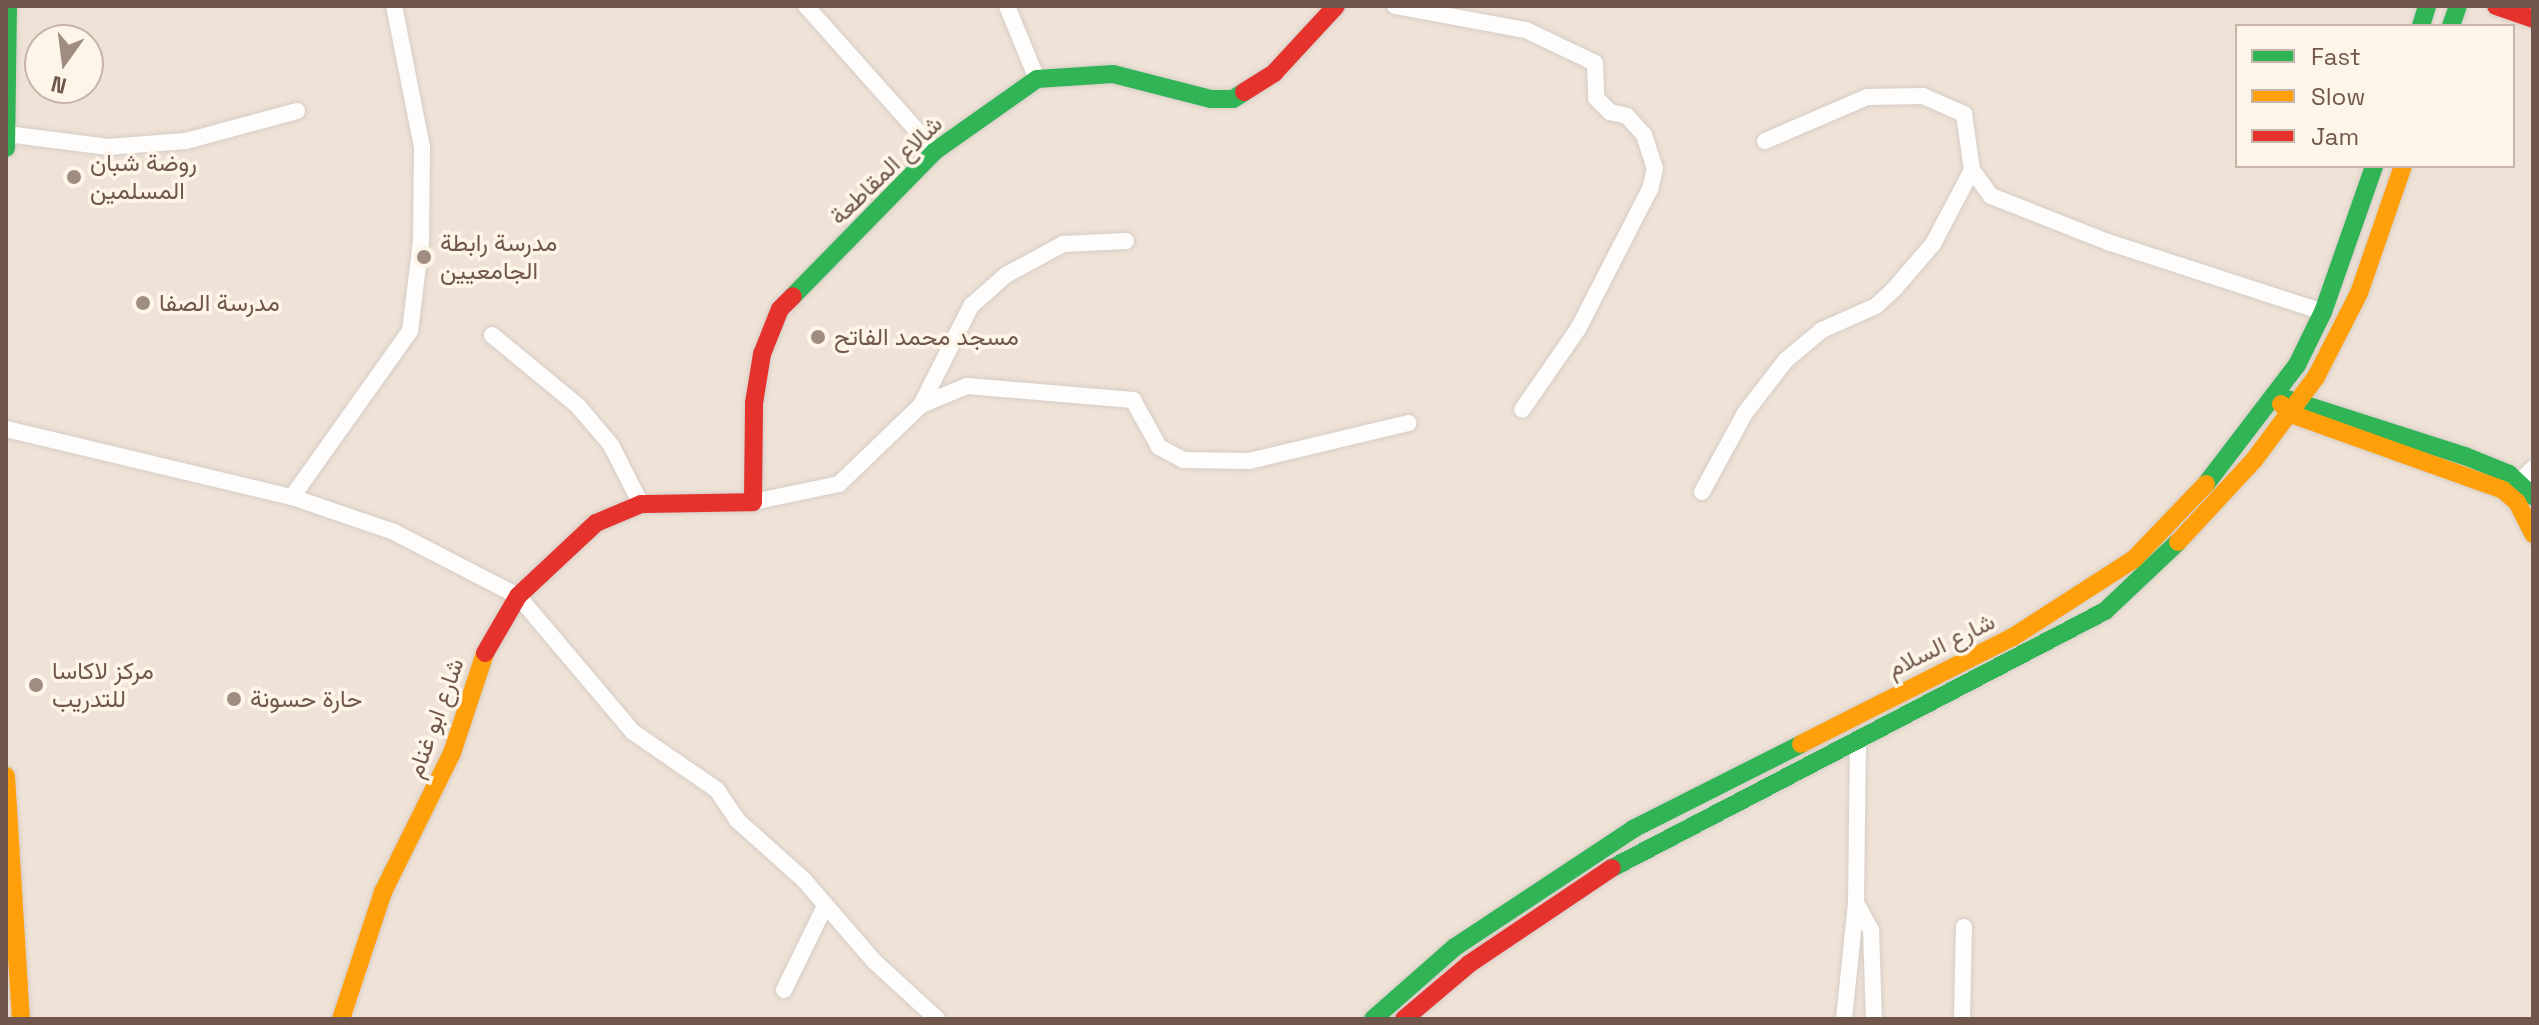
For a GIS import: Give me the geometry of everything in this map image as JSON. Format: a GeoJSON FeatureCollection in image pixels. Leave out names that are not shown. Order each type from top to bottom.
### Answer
{"type":"FeatureCollection","features":[{"type":"Feature","properties":{"kind":"main road"},"geometry":{"type":"LineString","coordinates":[[6,148],[8,6]]}},
{"type":"Feature","properties":{"kind":"main road"},"geometry":{"type":"LineString","coordinates":[[1037,79],[1113,74],[1211,99],[1233,99],[1274,73],[1336,6]]}},
{"type":"Feature","properties":{"kind":"main road"},"geometry":{"type":"LineString","coordinates":[[2496,6],[2533,19]]}},
{"type":"Feature","properties":{"kind":"main road","name":"شالاع المقاطعة"},"geometry":{"type":"LineString","coordinates":[[753,502],[754,403],[762,354],[780,309],[935,151],[1037,79]]}},
{"type":"Feature","properties":{"kind":"main road","name":"شارع السلام"},"geometry":{"type":"LineString","coordinates":[[1373,1019],[1455,947],[1633,829],[2013,637],[2134,559],[2206,484],[2274,398],[2323,312],[2373,168]]}},
{"type":"Feature","properties":{"kind":"main road","name":"شارع السلام"},"geometry":{"type":"LineString","coordinates":[[1404,1019],[1469,964],[1600,874],[2105,611],[2198,525],[2296,406],[2355,302],[2402,168]]}},
{"type":"Feature","properties":{"kind":"main road"},"geometry":{"type":"LineString","coordinates":[[2274,398],[2481,479],[2520,481],[2533,496]]}},
{"type":"Feature","properties":{"kind":"main road"},"geometry":{"type":"LineString","coordinates":[[2520,481],[2533,534]]}},
{"type":"Feature","properties":{"kind":"main road","name":"شارع ابو غنام"},"geometry":{"type":"LineString","coordinates":[[341,1019],[383,892],[452,753],[477,667],[518,596],[596,523],[641,504],[753,502]]}},
{"type":"Feature","properties":{"kind":"main road"},"geometry":{"type":"LineString","coordinates":[[6,776],[21,1019]]}},
{"type":"Feature","properties":{"kind":"street"},"geometry":{"type":"LineString","coordinates":[[292,497],[410,331],[421,242],[422,147],[394,6]]}},
{"type":"Feature","properties":{"kind":"street"},"geometry":{"type":"LineString","coordinates":[[806,6],[935,151]]}},
{"type":"Feature","properties":{"kind":"street"},"geometry":{"type":"LineString","coordinates":[[1007,6],[1037,79]]}},
{"type":"Feature","properties":{"kind":"street"},"geometry":{"type":"LineString","coordinates":[[1395,6],[1526,30],[1595,63],[1596,98],[1610,112],[1627,116],[1644,135],[1655,168],[1650,189],[1578,329],[1522,410]]}},
{"type":"Feature","properties":{"kind":"street"},"geometry":{"type":"LineString","coordinates":[[1765,141],[1867,97],[1923,96],[1964,114],[1972,170],[1991,196],[2108,242],[2323,312]]}},
{"type":"Feature","properties":{"kind":"street"},"geometry":{"type":"LineString","coordinates":[[7,134],[108,147],[186,141],[297,111]]}},
{"type":"Feature","properties":{"kind":"street"},"geometry":{"type":"LineString","coordinates":[[1702,492],[1745,413],[1786,360],[1822,330],[1869,311],[1895,288],[1933,244],[1972,170]]}},
{"type":"Feature","properties":{"kind":"street"},"geometry":{"type":"LineString","coordinates":[[753,502],[839,484],[921,405],[971,306],[1006,275],[1063,244],[1126,241]]}},
{"type":"Feature","properties":{"kind":"street"},"geometry":{"type":"LineString","coordinates":[[492,335],[578,406],[611,445],[641,504]]}},
{"type":"Feature","properties":{"kind":"street"},"geometry":{"type":"LineString","coordinates":[[921,405],[967,386],[1133,400],[1159,447],[1183,460],[1249,461],[1409,423]]}},
{"type":"Feature","properties":{"kind":"street"},"geometry":{"type":"LineString","coordinates":[[6,429],[292,497],[394,532],[518,596],[633,732],[717,790],[737,820],[804,880],[824,908],[937,1019]]}},
{"type":"Feature","properties":{"kind":"street"},"geometry":{"type":"LineString","coordinates":[[1844,1019],[1856,903],[1858,742]]}},
{"type":"Feature","properties":{"kind":"street"},"geometry":{"type":"LineString","coordinates":[[1856,903],[1871,930],[1874,1019]]}},
{"type":"Feature","properties":{"kind":"street"},"geometry":{"type":"LineString","coordinates":[[784,990],[824,908]]}},
{"type":"Feature","properties":{"kind":"street"},"geometry":{"type":"LineString","coordinates":[[1962,1019],[1964,927]]}},
{"type":"Feature","properties":{"kind":"shaded area"},"geometry":{"type":"Polygon","coordinates":[[[6,6],[2533,6],[2533,1019],[6,1019],[6,6]]]}},
{"type":"Feature","properties":{"kind":"traffic: fast"},"geometry":{"type":"LineString","coordinates":[[6,148],[8,6]]}},
{"type":"Feature","properties":{"kind":"traffic: fast"},"geometry":{"type":"LineString","coordinates":[[2422,24],[2427,6]]}},
{"type":"Feature","properties":{"kind":"traffic: fast"},"geometry":{"type":"LineString","coordinates":[[2452,24],[2458,6]]}},
{"type":"Feature","properties":{"kind":"traffic: fast"},"geometry":{"type":"LineString","coordinates":[[793,296],[935,151],[1037,79],[1113,74],[1211,99],[1233,99],[1244,92]]}},
{"type":"Feature","properties":{"kind":"traffic: fast"},"geometry":{"type":"LineString","coordinates":[[2206,484],[2297,365],[2323,312],[2373,168]]}},
{"type":"Feature","properties":{"kind":"traffic: fast"},"geometry":{"type":"LineString","coordinates":[[2287,399],[2465,456],[2509,474],[2533,496]]}},
{"type":"Feature","properties":{"kind":"traffic: fast"},"geometry":{"type":"LineString","coordinates":[[1612,868],[2105,611],[2178,542]]}},
{"type":"Feature","properties":{"kind":"traffic: fast"},"geometry":{"type":"LineString","coordinates":[[1373,1019],[1455,947],[1633,829],[1801,744]]}},
{"type":"Feature","properties":{"kind":"traffic: slow"},"geometry":{"type":"LineString","coordinates":[[2178,542],[2254,460],[2316,377],[2359,293],[2402,168]]}},
{"type":"Feature","properties":{"kind":"traffic: slow"},"geometry":{"type":"LineString","coordinates":[[2281,404],[2291,414],[2503,490],[2517,502],[2533,534]]}},
{"type":"Feature","properties":{"kind":"traffic: slow"},"geometry":{"type":"LineString","coordinates":[[1801,744],[2013,637],[2134,559],[2206,484]]}},
{"type":"Feature","properties":{"kind":"traffic: slow"},"geometry":{"type":"LineString","coordinates":[[341,1019],[383,892],[452,753],[485,653]]}},
{"type":"Feature","properties":{"kind":"traffic: slow"},"geometry":{"type":"LineString","coordinates":[[6,776],[21,1019]]}},
{"type":"Feature","properties":{"kind":"traffic: jam"},"geometry":{"type":"LineString","coordinates":[[1244,92],[1274,73],[1336,6]]}},
{"type":"Feature","properties":{"kind":"traffic: jam"},"geometry":{"type":"LineString","coordinates":[[2496,6],[2533,19]]}},
{"type":"Feature","properties":{"kind":"traffic: jam"},"geometry":{"type":"LineString","coordinates":[[485,653],[518,596],[596,523],[641,504],[753,502],[754,403],[762,354],[780,309],[793,296]]}},
{"type":"Feature","properties":{"kind":"traffic: jam"},"geometry":{"type":"LineString","coordinates":[[1404,1019],[1469,964],[1612,868]]}},
{"type":"Feature","properties":{"kind":"place","name":"روضة شبان المسلمين"},"geometry":{"type":"Point","coordinates":[74,177]}},
{"type":"Feature","properties":{"kind":"place","name":"مدرسة رابطة الجامعيين"},"geometry":{"type":"Point","coordinates":[424,257]}},
{"type":"Feature","properties":{"kind":"place","name":"مدرسة الصفا"},"geometry":{"type":"Point","coordinates":[143,303]}},
{"type":"Feature","properties":{"kind":"place","name":"مسجد محمد الفاتح"},"geometry":{"type":"Point","coordinates":[818,337]}},
{"type":"Feature","properties":{"kind":"place","name":"مركز لاكاسا للتدريب"},"geometry":{"type":"Point","coordinates":[36,685]}},
{"type":"Feature","properties":{"kind":"place","name":"حارة حسونة"},"geometry":{"type":"Point","coordinates":[234,699]}}]}
